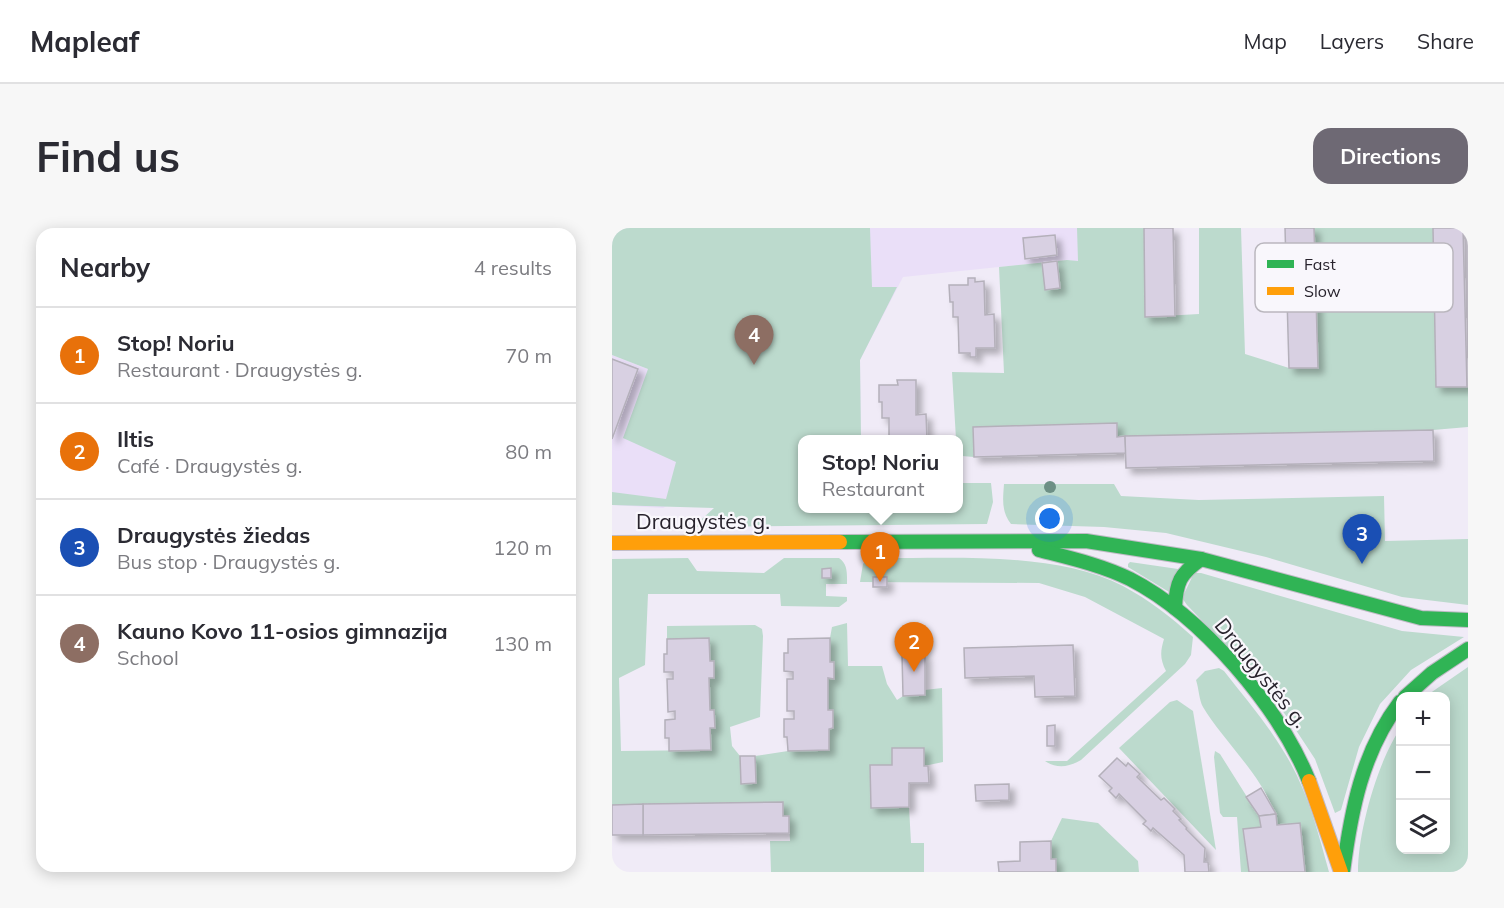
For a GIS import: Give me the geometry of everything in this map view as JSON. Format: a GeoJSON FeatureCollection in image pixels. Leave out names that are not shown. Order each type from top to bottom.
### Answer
{"type":"FeatureCollection","features":[{"type":"Feature","properties":{"kind":"main road","name":"Draugystės g."},"geometry":{"type":"LineString","coordinates":[[612,543],[1086,541],[1201,560],[1421,618],[1468,620]]}},
{"type":"Feature","properties":{"kind":"main road","name":"Draugystės g."},"geometry":{"type":"LineString","coordinates":[[1011,543],[1083,561],[1113,572],[1141,585],[1195,625],[1232,664],[1294,748],[1317,798],[1342,872]]}},
{"type":"Feature","properties":{"kind":"main road"},"geometry":{"type":"LineString","coordinates":[[1175,608],[1177,584],[1183,571],[1201,560]]}},
{"type":"Feature","properties":{"kind":"main road"},"geometry":{"type":"LineString","coordinates":[[1410,692],[1432,673],[1468,649]]}},
{"type":"Feature","properties":{"kind":"main road"},"geometry":{"type":"LineString","coordinates":[[1342,872],[1357,790],[1382,728],[1396,709]]}},
{"type":"Feature","properties":{"kind":"shaded area"},"geometry":{"type":"Polygon","coordinates":[[[678,228],[1125,228],[1126,270],[1067,260],[903,277],[860,360],[861,435],[798,435],[798,442],[663,508],[612,505],[612,355],[648,369],[678,228]]]}},
{"type":"Feature","properties":{"kind":"green space"},"geometry":{"type":"Polygon","coordinates":[[[612,228],[870,228],[872,287],[897,287],[860,360],[861,435],[798,435],[798,513],[963,513],[963,483],[991,483],[993,502],[987,524],[693,527],[714,508],[612,505],[612,492],[666,499],[676,462],[623,438],[648,369],[612,355],[612,228]]]}},
{"type":"Feature","properties":{"kind":"green space"},"geometry":{"type":"Polygon","coordinates":[[[1077,228],[1144,228],[1146,317],[1199,314],[1199,228],[1241,228],[1245,354],[1289,368],[1318,367],[1316,312],[1435,312],[1436,387],[1468,387],[1468,427],[1433,430],[1117,437],[1116,423],[973,427],[974,457],[963,456],[963,435],[956,435],[952,372],[1004,373],[999,267],[1067,260],[1078,261],[1077,228]]]}},
{"type":"Feature","properties":{"kind":"green space"},"geometry":{"type":"Polygon","coordinates":[[[1314,228],[1433,228],[1433,243],[1314,243],[1314,228]]]}},
{"type":"Feature","properties":{"kind":"green space"},"geometry":{"type":"Polygon","coordinates":[[[1004,484],[1114,484],[1121,496],[1199,500],[1384,496],[1385,541],[1468,539],[1468,605],[1402,597],[1266,557],[1166,533],[1104,527],[1011,524],[1004,510],[1004,484]]]}},
{"type":"Feature","properties":{"kind":"green space"},"geometry":{"type":"Polygon","coordinates":[[[688,558],[697,571],[764,573],[784,558],[839,558],[845,566],[847,584],[826,584],[826,596],[847,597],[847,601],[839,607],[781,606],[780,594],[648,594],[645,665],[619,678],[621,751],[711,750],[710,728],[715,728],[714,710],[710,710],[709,678],[714,678],[714,662],[710,661],[709,638],[667,639],[667,626],[755,625],[762,629],[763,636],[760,717],[730,727],[732,746],[740,756],[741,784],[756,783],[755,756],[788,751],[829,750],[829,729],[833,728],[833,710],[828,710],[828,678],[834,678],[834,662],[830,662],[830,638],[832,627],[847,623],[848,666],[882,666],[887,684],[897,700],[903,696],[925,695],[925,690],[942,688],[943,762],[924,766],[924,748],[892,748],[892,765],[870,765],[871,807],[909,807],[911,843],[924,843],[924,872],[771,872],[770,841],[790,841],[789,816],[783,816],[782,802],[612,805],[612,559],[688,558]]]}},
{"type":"Feature","properties":{"kind":"green space"},"geometry":{"type":"Polygon","coordinates":[[[868,558],[998,559],[1065,567],[1095,575],[1133,591],[1193,637],[1191,655],[1185,664],[1081,760],[1068,766],[1054,765],[1045,761],[1067,761],[1166,671],[1161,655],[1164,639],[1085,597],[1039,583],[860,582],[863,564],[868,558]]]}},
{"type":"Feature","properties":{"kind":"green space"},"geometry":{"type":"Polygon","coordinates":[[[1130,562],[1178,569],[1169,592],[1128,567],[1130,562]]]}},
{"type":"Feature","properties":{"kind":"green space"},"geometry":{"type":"Polygon","coordinates":[[[1194,573],[1201,573],[1402,631],[1464,637],[1411,670],[1380,704],[1359,747],[1341,810],[1335,813],[1315,759],[1261,682],[1182,598],[1194,573]]]}},
{"type":"Feature","properties":{"kind":"green space"},"geometry":{"type":"Polygon","coordinates":[[[1468,667],[1468,872],[1358,872],[1361,838],[1370,798],[1396,736],[1396,854],[1450,854],[1450,692],[1432,692],[1468,667]]]}},
{"type":"Feature","properties":{"kind":"green space"},"geometry":{"type":"Polygon","coordinates":[[[1219,668],[1224,671],[1263,720],[1292,766],[1311,810],[1329,872],[1305,872],[1300,823],[1277,825],[1267,795],[1257,779],[1203,707],[1196,680],[1205,671],[1219,668]]]}},
{"type":"Feature","properties":{"kind":"green space"},"geometry":{"type":"Polygon","coordinates":[[[1177,700],[1193,711],[1216,850],[1119,748],[1170,702],[1177,700]]]}},
{"type":"Feature","properties":{"kind":"green space"},"geometry":{"type":"Polygon","coordinates":[[[1215,751],[1220,754],[1259,816],[1261,827],[1243,829],[1249,872],[1241,872],[1237,817],[1223,817],[1220,813],[1215,751]]]}},
{"type":"Feature","properties":{"kind":"green space"},"geometry":{"type":"Polygon","coordinates":[[[1062,818],[1098,823],[1138,861],[1139,872],[1056,872],[1056,859],[1051,859],[1051,841],[1062,818]]]}},
{"type":"Feature","properties":{"kind":"building"},"geometry":{"type":"Polygon","coordinates":[[[1144,228],[1173,228],[1175,316],[1145,317],[1144,228]]]}},
{"type":"Feature","properties":{"kind":"building"},"geometry":{"type":"Polygon","coordinates":[[[1285,228],[1314,228],[1314,243],[1285,243],[1285,228]]]}},
{"type":"Feature","properties":{"kind":"building"},"geometry":{"type":"Polygon","coordinates":[[[1433,228],[1463,228],[1467,387],[1436,387],[1435,312],[1453,312],[1453,243],[1433,243],[1433,228]]]}},
{"type":"Feature","properties":{"kind":"building"},"geometry":{"type":"Polygon","coordinates":[[[1055,235],[1057,255],[1025,259],[1023,238],[1055,235]]]}},
{"type":"Feature","properties":{"kind":"building"},"geometry":{"type":"Polygon","coordinates":[[[1057,261],[1060,288],[1045,290],[1042,263],[1057,261]]]}},
{"type":"Feature","properties":{"kind":"building"},"geometry":{"type":"Polygon","coordinates":[[[968,278],[975,278],[975,282],[984,281],[985,315],[994,314],[995,348],[976,348],[976,357],[970,357],[970,353],[959,353],[958,317],[953,317],[953,302],[950,302],[949,285],[968,285],[968,278]]]}},
{"type":"Feature","properties":{"kind":"building"},"geometry":{"type":"Polygon","coordinates":[[[1287,312],[1316,312],[1318,368],[1289,368],[1287,312]]]}},
{"type":"Feature","properties":{"kind":"building"},"geometry":{"type":"Polygon","coordinates":[[[612,359],[638,369],[612,439],[612,359]]]}},
{"type":"Feature","properties":{"kind":"building"},"geometry":{"type":"Polygon","coordinates":[[[897,380],[916,380],[916,415],[926,414],[927,435],[889,435],[889,418],[882,418],[879,385],[898,385],[897,380]]]}},
{"type":"Feature","properties":{"kind":"building"},"geometry":{"type":"Polygon","coordinates":[[[1117,423],[1117,437],[1125,436],[1126,453],[974,457],[973,427],[1117,423]]]}},
{"type":"Feature","properties":{"kind":"building"},"geometry":{"type":"Polygon","coordinates":[[[1433,430],[1434,461],[1126,468],[1125,436],[1433,430]]]}},
{"type":"Feature","properties":{"kind":"building"},"geometry":{"type":"Polygon","coordinates":[[[831,568],[831,578],[822,578],[822,569],[831,568]]]}},
{"type":"Feature","properties":{"kind":"building"},"geometry":{"type":"Polygon","coordinates":[[[873,577],[887,577],[887,587],[873,587],[873,577]]]}},
{"type":"Feature","properties":{"kind":"building"},"geometry":{"type":"Polygon","coordinates":[[[709,638],[710,661],[714,661],[714,678],[709,678],[710,710],[714,710],[715,728],[710,728],[711,750],[669,751],[669,738],[665,738],[665,720],[675,719],[675,711],[668,712],[667,679],[673,679],[673,672],[664,672],[667,639],[709,638]]]}},
{"type":"Feature","properties":{"kind":"building"},"geometry":{"type":"Polygon","coordinates":[[[830,638],[830,662],[834,662],[834,679],[828,678],[828,710],[833,710],[833,728],[829,729],[829,750],[788,751],[787,737],[784,737],[784,719],[794,719],[794,711],[787,711],[787,679],[793,679],[793,672],[784,671],[784,653],[788,653],[788,639],[830,638]]]}},
{"type":"Feature","properties":{"kind":"building"},"geometry":{"type":"Polygon","coordinates":[[[1073,645],[1075,696],[1035,697],[1034,676],[965,678],[964,648],[1073,645]]]}},
{"type":"Feature","properties":{"kind":"building"},"geometry":{"type":"Polygon","coordinates":[[[925,654],[925,695],[903,696],[902,655],[925,654]]]}},
{"type":"Feature","properties":{"kind":"building"},"geometry":{"type":"Polygon","coordinates":[[[1055,725],[1055,746],[1047,746],[1047,726],[1055,725]]]}},
{"type":"Feature","properties":{"kind":"building"},"geometry":{"type":"Polygon","coordinates":[[[892,748],[924,748],[924,766],[928,766],[929,783],[909,783],[909,807],[871,808],[870,765],[892,765],[892,748]]]}},
{"type":"Feature","properties":{"kind":"building"},"geometry":{"type":"Polygon","coordinates":[[[740,756],[755,756],[756,783],[741,784],[740,756]]]}},
{"type":"Feature","properties":{"kind":"building"},"geometry":{"type":"Polygon","coordinates":[[[1117,758],[1126,766],[1128,763],[1140,774],[1137,777],[1161,800],[1164,798],[1175,809],[1173,811],[1181,819],[1179,820],[1205,848],[1204,862],[1208,862],[1209,872],[1185,872],[1184,855],[1153,828],[1151,831],[1143,824],[1146,821],[1119,794],[1116,798],[1109,791],[1112,788],[1099,776],[1117,758]]]}},
{"type":"Feature","properties":{"kind":"building"},"geometry":{"type":"Polygon","coordinates":[[[1009,784],[1009,800],[976,801],[975,785],[1009,784]]]}},
{"type":"Feature","properties":{"kind":"building"},"geometry":{"type":"Polygon","coordinates":[[[1261,788],[1276,814],[1259,816],[1246,797],[1261,788]]]}},
{"type":"Feature","properties":{"kind":"building"},"geometry":{"type":"Polygon","coordinates":[[[783,802],[783,816],[789,816],[789,833],[643,835],[643,804],[783,802]]]}},
{"type":"Feature","properties":{"kind":"building"},"geometry":{"type":"Polygon","coordinates":[[[643,804],[643,835],[612,835],[612,805],[643,804]]]}},
{"type":"Feature","properties":{"kind":"building"},"geometry":{"type":"Polygon","coordinates":[[[1276,814],[1277,825],[1300,823],[1305,872],[1249,872],[1243,829],[1261,827],[1259,816],[1276,814]]]}},
{"type":"Feature","properties":{"kind":"building"},"geometry":{"type":"Polygon","coordinates":[[[1051,841],[1051,859],[1056,859],[1056,872],[999,872],[998,862],[1020,861],[1020,842],[1051,841]]]}},
{"type":"Feature","properties":{"kind":"traffic: fast"},"geometry":{"type":"LineString","coordinates":[[840,542],[1086,541],[1201,559],[1421,618],[1468,620]]}},
{"type":"Feature","properties":{"kind":"traffic: fast"},"geometry":{"type":"LineString","coordinates":[[1039,550],[1097,566],[1130,579],[1157,595],[1184,616],[1235,666],[1258,694],[1296,753],[1309,781]]}},
{"type":"Feature","properties":{"kind":"traffic: fast"},"geometry":{"type":"LineString","coordinates":[[1175,608],[1180,579],[1201,559]]}},
{"type":"Feature","properties":{"kind":"traffic: fast"},"geometry":{"type":"LineString","coordinates":[[1411,692],[1432,673],[1468,649]]}},
{"type":"Feature","properties":{"kind":"traffic: fast"},"geometry":{"type":"LineString","coordinates":[[1343,872],[1360,783],[1376,741],[1396,708]]}},
{"type":"Feature","properties":{"kind":"traffic: slow"},"geometry":{"type":"LineString","coordinates":[[612,543],[840,542]]}},
{"type":"Feature","properties":{"kind":"traffic: slow"},"geometry":{"type":"LineString","coordinates":[[1309,781],[1341,872]]}},
{"type":"Feature","properties":{"kind":"place","name":"Kauno Kovo 11-osios gimnazija"},"geometry":{"type":"Point","coordinates":[754,365]}},
{"type":"Feature","properties":{"kind":"place","name":"Draugystės žiedas"},"geometry":{"type":"Point","coordinates":[1362,564]}},
{"type":"Feature","properties":{"kind":"place","name":"Stop! Noriu"},"geometry":{"type":"Point","coordinates":[880,582]}},
{"type":"Feature","properties":{"kind":"place","name":"Iltis"},"geometry":{"type":"Point","coordinates":[914,672]}}]}
